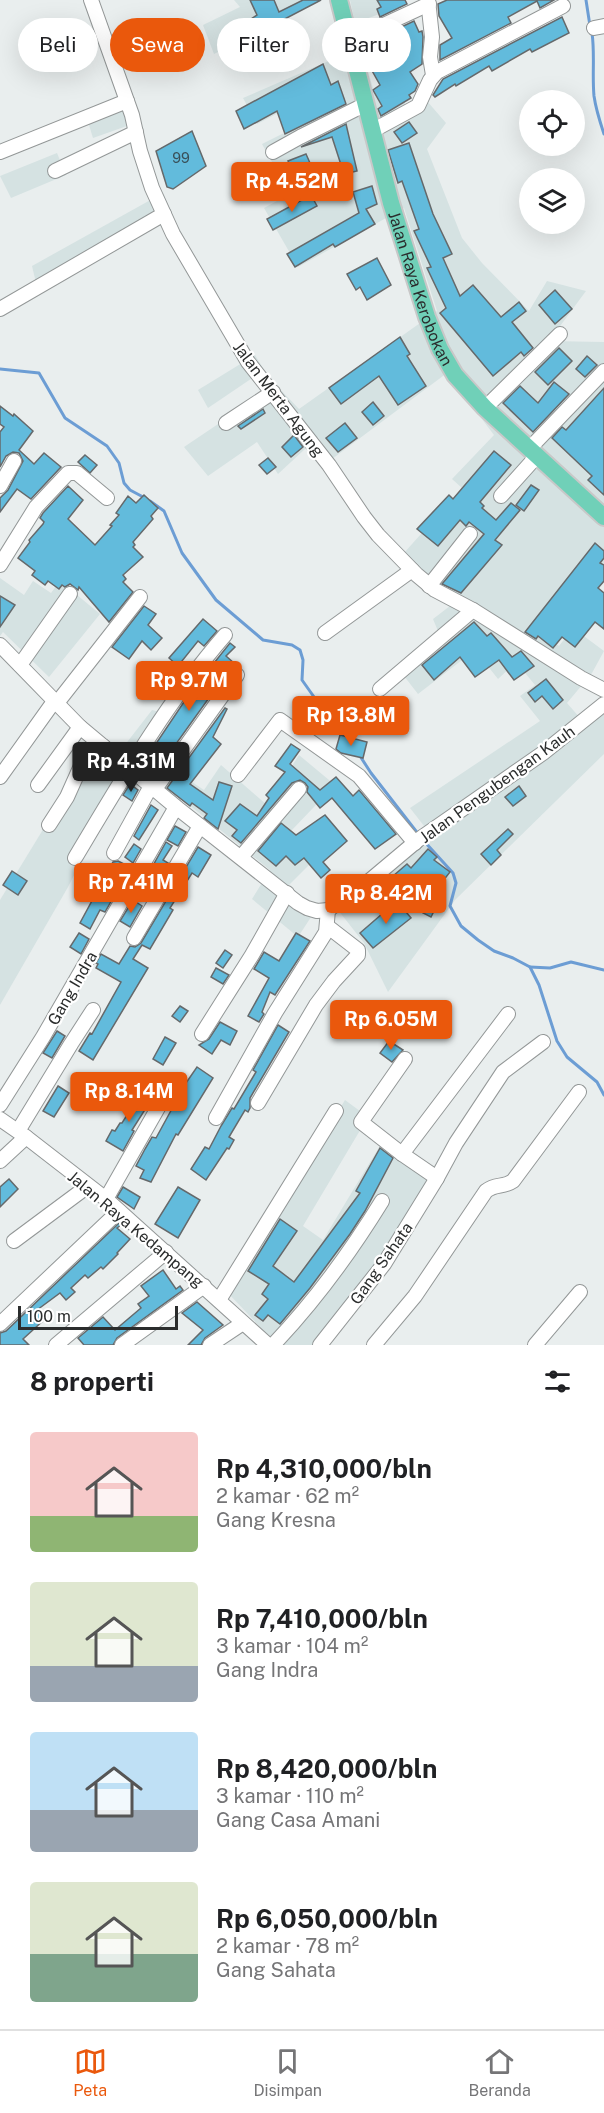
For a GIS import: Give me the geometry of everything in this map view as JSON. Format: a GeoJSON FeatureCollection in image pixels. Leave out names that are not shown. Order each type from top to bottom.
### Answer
{"type":"FeatureCollection","features":[{"type":"Feature","properties":{"kind":"main road","name":"Jalan Raya Kerobokan"},"geometry":{"type":"LineString","coordinates":[[339,0],[344,18]]}},
{"type":"Feature","properties":{"kind":"main road","name":"Jalan Raya Kerobokan"},"geometry":{"type":"LineString","coordinates":[[358,72],[391,203],[432,332],[451,368],[485,408],[604,517]]}},
{"type":"Feature","properties":{"kind":"street","name":"Jalan Merta Agung"},"geometry":{"type":"LineString","coordinates":[[91,0],[127,101],[145,169],[164,214],[248,362],[330,465],[364,517],[429,586],[473,610],[604,690]]}},
{"type":"Feature","properties":{"kind":"street"},"geometry":{"type":"LineString","coordinates":[[372,131],[421,103],[433,75],[428,2],[395,18]]}},
{"type":"Feature","properties":{"kind":"street"},"geometry":{"type":"LineString","coordinates":[[433,75],[513,30],[563,6]]}},
{"type":"Feature","properties":{"kind":"street"},"geometry":{"type":"LineString","coordinates":[[0,152],[127,101]]}},
{"type":"Feature","properties":{"kind":"street"},"geometry":{"type":"LineString","coordinates":[[273,152],[366,104]]}},
{"type":"Feature","properties":{"kind":"street"},"geometry":{"type":"LineString","coordinates":[[55,171],[136,132]]}},
{"type":"Feature","properties":{"kind":"street"},"geometry":{"type":"LineString","coordinates":[[0,309],[164,214]]}},
{"type":"Feature","properties":{"kind":"street"},"geometry":{"type":"LineString","coordinates":[[485,408],[560,334]]}},
{"type":"Feature","properties":{"kind":"street"},"geometry":{"type":"LineString","coordinates":[[501,496],[533,453],[604,371]]}},
{"type":"Feature","properties":{"kind":"street"},"geometry":{"type":"LineString","coordinates":[[226,423],[273,392]]}},
{"type":"Feature","properties":{"kind":"street"},"geometry":{"type":"LineString","coordinates":[[0,486],[14,461]]}},
{"type":"Feature","properties":{"kind":"street"},"geometry":{"type":"LineString","coordinates":[[0,565],[36,507],[68,473],[77,472],[107,498]]}},
{"type":"Feature","properties":{"kind":"street"},"geometry":{"type":"LineString","coordinates":[[429,586],[470,534]]}},
{"type":"Feature","properties":{"kind":"street"},"geometry":{"type":"LineString","coordinates":[[325,633],[412,570]]}},
{"type":"Feature","properties":{"kind":"street"},"geometry":{"type":"LineString","coordinates":[[20,665],[70,594]]}},
{"type":"Feature","properties":{"kind":"street"},"geometry":{"type":"LineString","coordinates":[[0,777],[56,702],[140,597]]}},
{"type":"Feature","properties":{"kind":"street"},"geometry":{"type":"LineString","coordinates":[[380,689],[473,610]]}},
{"type":"Feature","properties":{"kind":"street"},"geometry":{"type":"LineString","coordinates":[[75,858],[129,768],[178,696],[225,635]]}},
{"type":"Feature","properties":{"kind":"street"},"geometry":{"type":"LineString","coordinates":[[0,645],[80,727],[176,807],[307,908],[328,909],[326,932],[275,1013],[216,1118]]}},
{"type":"Feature","properties":{"kind":"street"},"geometry":{"type":"LineString","coordinates":[[114,853],[153,788],[237,675]]}},
{"type":"Feature","properties":{"kind":"street","name":"Jalan Pengubengan Kauh"},"geometry":{"type":"LineString","coordinates":[[328,909],[368,882],[420,839],[543,753],[604,704]]}},
{"type":"Feature","properties":{"kind":"street"},"geometry":{"type":"LineString","coordinates":[[238,775],[280,720],[359,776],[420,839]]}},
{"type":"Feature","properties":{"kind":"street"},"geometry":{"type":"LineString","coordinates":[[38,785],[80,727]]}},
{"type":"Feature","properties":{"kind":"street"},"geometry":{"type":"LineString","coordinates":[[49,825],[67,798],[84,759],[103,746]]}},
{"type":"Feature","properties":{"kind":"street"},"geometry":{"type":"LineString","coordinates":[[241,857],[299,789]]}},
{"type":"Feature","properties":{"kind":"street","name":"Gang Indra"},"geometry":{"type":"LineString","coordinates":[[0,1105],[44,1037],[176,807]]}},
{"type":"Feature","properties":{"kind":"street"},"geometry":{"type":"LineString","coordinates":[[134,938],[200,826]]}},
{"type":"Feature","properties":{"kind":"street"},"geometry":{"type":"LineString","coordinates":[[202,1034],[287,893]]}},
{"type":"Feature","properties":{"kind":"street"},"geometry":{"type":"LineString","coordinates":[[258,1104],[316,1005],[358,955],[358,950],[327,926]]}},
{"type":"Feature","properties":{"kind":"street"},"geometry":{"type":"LineString","coordinates":[[0,1161],[10,1128],[93,1010]]}},
{"type":"Feature","properties":{"kind":"street"},"geometry":{"type":"LineString","coordinates":[[402,1154],[508,1014]]}},
{"type":"Feature","properties":{"kind":"street","name":"Gang Sahata"},"geometry":{"type":"LineString","coordinates":[[320,1345],[384,1264],[456,1143],[503,1072],[543,1042]]}},
{"type":"Feature","properties":{"kind":"street"},"geometry":{"type":"LineString","coordinates":[[405,1059],[362,1122],[437,1178]]}},
{"type":"Feature","properties":{"kind":"street"},"geometry":{"type":"LineString","coordinates":[[374,1345],[415,1296],[486,1191],[492,1186],[504,1186],[513,1181],[579,1092]]}},
{"type":"Feature","properties":{"kind":"street"},"geometry":{"type":"LineString","coordinates":[[106,1199],[163,1098]]}},
{"type":"Feature","properties":{"kind":"street"},"geometry":{"type":"LineString","coordinates":[[219,1300],[336,1111]]}},
{"type":"Feature","properties":{"kind":"street","name":"Jalan Raya Kedampang"},"geometry":{"type":"LineString","coordinates":[[10,1128],[106,1199],[268,1345]]}},
{"type":"Feature","properties":{"kind":"street"},"geometry":{"type":"LineString","coordinates":[[14,1241],[88,1186]]}},
{"type":"Feature","properties":{"kind":"street"},"geometry":{"type":"LineString","coordinates":[[273,1345],[305,1311],[339,1268],[382,1201]]}},
{"type":"Feature","properties":{"kind":"street"},"geometry":{"type":"LineString","coordinates":[[0,1324],[119,1211]]}},
{"type":"Feature","properties":{"kind":"street"},"geometry":{"type":"LineString","coordinates":[[56,1345],[166,1252]]}},
{"type":"Feature","properties":{"kind":"street"},"geometry":{"type":"LineString","coordinates":[[122,1345],[204,1286]]}},
{"type":"Feature","properties":{"kind":"street"},"geometry":{"type":"LineString","coordinates":[[535,1345],[580,1292]]}},
{"type":"Feature","properties":{"kind":"street"},"geometry":{"type":"LineString","coordinates":[[210,1345],[243,1323]]}},
{"type":"Feature","properties":{"kind":"shaded area"},"geometry":{"type":"Polygon","coordinates":[[[234,0],[322,0],[286,18],[217,18],[240,7],[234,0]]]}},
{"type":"Feature","properties":{"kind":"shaded area"},"geometry":{"type":"Polygon","coordinates":[[[350,0],[402,0],[404,5],[369,18],[354,18],[350,0]]]}},
{"type":"Feature","properties":{"kind":"shaded area"},"geometry":{"type":"Polygon","coordinates":[[[217,18],[217,52],[214,54],[205,30],[205,24],[217,18]]]}},
{"type":"Feature","properties":{"kind":"shaded area"},"geometry":{"type":"Polygon","coordinates":[[[322,64],[322,72],[368,72],[375,95],[393,81],[409,111],[427,101],[446,123],[427,149],[462,238],[482,263],[529,311],[547,281],[586,291],[549,341],[604,342],[604,570],[548,637],[559,646],[573,628],[604,651],[592,673],[567,703],[587,726],[604,714],[604,754],[455,900],[388,992],[364,943],[338,910],[428,831],[410,808],[540,721],[520,696],[535,685],[516,662],[498,679],[475,650],[418,694],[397,667],[440,636],[433,619],[463,596],[427,575],[404,553],[462,488],[452,479],[494,435],[447,373],[332,459],[318,437],[278,474],[257,442],[208,476],[184,447],[276,385],[299,409],[437,311],[404,208],[298,267],[264,208],[290,194],[262,144],[298,126],[288,108],[257,124],[243,98],[303,72],[310,72],[310,69],[322,64]]]}},
{"type":"Feature","properties":{"kind":"shaded area"},"geometry":{"type":"Polygon","coordinates":[[[131,92],[141,121],[93,138],[85,112],[131,92]]]}},
{"type":"Feature","properties":{"kind":"shaded area"},"geometry":{"type":"Polygon","coordinates":[[[57,153],[66,175],[11,198],[0,176],[57,153]]]}},
{"type":"Feature","properties":{"kind":"shaded area"},"geometry":{"type":"Polygon","coordinates":[[[163,193],[171,211],[37,287],[32,266],[163,193]]]}},
{"type":"Feature","properties":{"kind":"shaded area"},"geometry":{"type":"Polygon","coordinates":[[[255,355],[264,370],[208,408],[198,390],[255,355]]]}},
{"type":"Feature","properties":{"kind":"shaded area"},"geometry":{"type":"Polygon","coordinates":[[[0,578],[24,595],[33,581],[51,593],[60,581],[100,614],[49,677],[3,632],[0,636],[0,578]]]}},
{"type":"Feature","properties":{"kind":"shaded area"},"geometry":{"type":"Polygon","coordinates":[[[152,710],[167,714],[144,750],[204,790],[221,765],[267,805],[299,755],[335,785],[291,831],[319,855],[288,886],[315,911],[298,937],[252,899],[270,870],[121,750],[152,710]]]}},
{"type":"Feature","properties":{"kind":"shaded area"},"geometry":{"type":"Polygon","coordinates":[[[94,746],[127,771],[68,887],[0,1005],[0,900],[94,746]]]}},
{"type":"Feature","properties":{"kind":"shaded area"},"geometry":{"type":"Polygon","coordinates":[[[345,1100],[368,1117],[303,1226],[323,1240],[387,1134],[441,1172],[394,1259],[315,1345],[282,1345],[265,1332],[228,1293],[345,1100]]]}},
{"type":"Feature","properties":{"kind":"building"},"geometry":{"type":"Polygon","coordinates":[[[250,0],[274,0],[279,12],[303,0],[321,0],[287,18],[252,18],[257,15],[250,0]]]}},
{"type":"Feature","properties":{"kind":"building"},"geometry":{"type":"Polygon","coordinates":[[[377,0],[405,0],[407,4],[380,17],[377,9],[381,7],[377,0]]]}},
{"type":"Feature","properties":{"kind":"building"},"geometry":{"type":"Polygon","coordinates":[[[447,0],[554,0],[540,8],[537,1],[508,17],[511,23],[440,60],[440,45],[452,38],[439,16],[438,4],[447,0]]]}},
{"type":"Feature","properties":{"kind":"building"},"geometry":{"type":"Polygon","coordinates":[[[562,17],[569,33],[532,52],[530,49],[492,71],[489,66],[435,97],[433,95],[443,79],[562,17]]]}},
{"type":"Feature","properties":{"kind":"building"},"geometry":{"type":"Polygon","coordinates":[[[414,21],[419,32],[422,31],[423,37],[422,64],[411,71],[411,22],[414,21]]]}},
{"type":"Feature","properties":{"kind":"building"},"geometry":{"type":"Polygon","coordinates":[[[322,65],[322,72],[326,72],[331,85],[338,81],[346,104],[285,134],[277,111],[244,129],[236,111],[322,65]]]}},
{"type":"Feature","properties":{"kind":"building"},"geometry":{"type":"Polygon","coordinates":[[[373,72],[410,72],[418,84],[415,91],[409,95],[411,98],[381,116],[378,109],[382,106],[373,90],[380,85],[373,72]]]}},
{"type":"Feature","properties":{"kind":"building"},"geometry":{"type":"Polygon","coordinates":[[[409,122],[417,133],[402,143],[394,132],[409,122]]]}},
{"type":"Feature","properties":{"kind":"building"},"geometry":{"type":"Polygon","coordinates":[[[346,124],[357,171],[344,174],[332,137],[301,147],[346,124]]]}},
{"type":"Feature","properties":{"kind":"building"},"geometry":{"type":"Polygon","coordinates":[[[192,131],[206,166],[173,189],[167,187],[156,151],[192,131]]]}},
{"type":"Feature","properties":{"kind":"building"},"geometry":{"type":"Polygon","coordinates":[[[409,143],[433,214],[452,254],[443,258],[460,296],[473,285],[501,317],[519,302],[526,311],[512,322],[533,348],[524,356],[521,352],[493,376],[440,313],[446,308],[427,268],[431,267],[414,231],[419,229],[402,181],[398,183],[388,150],[409,143]]]}},
{"type":"Feature","properties":{"kind":"building"},"geometry":{"type":"Polygon","coordinates":[[[306,154],[310,163],[292,170],[288,161],[306,154]]]}},
{"type":"Feature","properties":{"kind":"building"},"geometry":{"type":"Polygon","coordinates":[[[372,186],[377,204],[366,209],[375,224],[335,247],[333,244],[295,267],[287,254],[359,213],[353,192],[372,186]]]}},
{"type":"Feature","properties":{"kind":"building"},"geometry":{"type":"Polygon","coordinates":[[[311,195],[317,206],[273,230],[267,219],[311,195]]]}},
{"type":"Feature","properties":{"kind":"building"},"geometry":{"type":"Polygon","coordinates":[[[377,258],[391,285],[367,300],[360,287],[356,290],[347,274],[377,258]]]}},
{"type":"Feature","properties":{"kind":"building"},"geometry":{"type":"Polygon","coordinates":[[[555,290],[572,309],[555,324],[539,305],[555,290]]]}},
{"type":"Feature","properties":{"kind":"building"},"geometry":{"type":"Polygon","coordinates":[[[400,337],[410,354],[407,356],[426,386],[398,405],[379,376],[341,404],[329,388],[400,337]]]}},
{"type":"Feature","properties":{"kind":"building"},"geometry":{"type":"Polygon","coordinates":[[[559,348],[572,361],[548,385],[535,372],[559,348]]]}},
{"type":"Feature","properties":{"kind":"building"},"geometry":{"type":"Polygon","coordinates":[[[587,356],[597,365],[585,377],[576,369],[587,356]]]}},
{"type":"Feature","properties":{"kind":"building"},"geometry":{"type":"Polygon","coordinates":[[[554,382],[569,394],[533,432],[503,403],[520,386],[538,403],[554,382]]]}},
{"type":"Feature","properties":{"kind":"building"},"geometry":{"type":"Polygon","coordinates":[[[604,388],[604,495],[588,480],[592,476],[552,438],[562,427],[566,430],[604,388]]]}},
{"type":"Feature","properties":{"kind":"building"},"geometry":{"type":"Polygon","coordinates":[[[373,402],[384,416],[373,425],[362,412],[373,402]]]}},
{"type":"Feature","properties":{"kind":"building"},"geometry":{"type":"Polygon","coordinates":[[[0,406],[13,416],[14,414],[33,431],[19,450],[34,464],[44,453],[61,467],[31,499],[17,489],[0,512],[0,498],[8,490],[23,461],[19,453],[13,452],[6,456],[0,467],[0,432],[4,427],[0,424],[0,406]]]}},
{"type":"Feature","properties":{"kind":"building"},"geometry":{"type":"Polygon","coordinates":[[[263,409],[265,413],[241,429],[238,426],[263,409]]]}},
{"type":"Feature","properties":{"kind":"building"},"geometry":{"type":"Polygon","coordinates":[[[345,423],[357,438],[338,452],[326,438],[345,423]]]}},
{"type":"Feature","properties":{"kind":"building"},"geometry":{"type":"Polygon","coordinates":[[[294,435],[303,447],[291,457],[282,447],[294,435]]]}},
{"type":"Feature","properties":{"kind":"building"},"geometry":{"type":"Polygon","coordinates":[[[494,451],[511,465],[480,502],[484,506],[482,508],[496,520],[511,503],[520,510],[495,540],[502,545],[461,593],[442,584],[484,534],[469,522],[466,526],[460,520],[438,546],[417,529],[449,495],[453,499],[494,451]]]}},
{"type":"Feature","properties":{"kind":"building"},"geometry":{"type":"Polygon","coordinates":[[[85,455],[97,465],[90,473],[78,462],[85,455]]]}},
{"type":"Feature","properties":{"kind":"building"},"geometry":{"type":"Polygon","coordinates":[[[268,458],[276,467],[267,474],[259,465],[268,458]]]}},
{"type":"Feature","properties":{"kind":"building"},"geometry":{"type":"Polygon","coordinates":[[[531,485],[539,490],[524,511],[516,505],[531,485]]]}},
{"type":"Feature","properties":{"kind":"building"},"geometry":{"type":"Polygon","coordinates":[[[68,486],[83,500],[68,519],[95,545],[112,526],[110,525],[119,515],[116,513],[128,496],[136,503],[144,495],[158,508],[151,516],[153,519],[133,542],[135,545],[133,547],[143,557],[123,575],[126,579],[123,582],[133,592],[109,622],[79,587],[78,590],[70,584],[65,587],[62,585],[59,589],[48,581],[45,585],[32,575],[35,571],[18,558],[30,542],[29,540],[43,524],[40,518],[43,513],[68,486]]]}},
{"type":"Feature","properties":{"kind":"building"},"geometry":{"type":"Polygon","coordinates":[[[595,543],[604,551],[604,558],[600,563],[604,565],[604,581],[598,588],[604,593],[604,629],[595,622],[575,647],[562,637],[553,648],[538,636],[536,639],[525,632],[595,543]]]}},
{"type":"Feature","properties":{"kind":"building"},"geometry":{"type":"Polygon","coordinates":[[[0,596],[15,605],[0,627],[0,596]]]}},
{"type":"Feature","properties":{"kind":"building"},"geometry":{"type":"Polygon","coordinates":[[[144,606],[156,614],[148,625],[162,638],[151,650],[142,641],[129,659],[112,647],[144,606]]]}},
{"type":"Feature","properties":{"kind":"building"},"geometry":{"type":"Polygon","coordinates":[[[203,619],[217,631],[204,646],[198,641],[178,666],[169,658],[203,619]]]}},
{"type":"Feature","properties":{"kind":"building"},"geometry":{"type":"Polygon","coordinates":[[[474,622],[487,636],[491,633],[512,657],[521,651],[534,666],[514,680],[499,660],[475,677],[460,657],[434,680],[422,665],[474,622]]]}},
{"type":"Feature","properties":{"kind":"building"},"geometry":{"type":"Polygon","coordinates":[[[230,643],[235,647],[226,656],[234,663],[153,776],[141,766],[190,693],[230,643]]]}},
{"type":"Feature","properties":{"kind":"building"},"geometry":{"type":"Polygon","coordinates":[[[546,679],[563,700],[553,709],[542,696],[535,702],[528,693],[546,679]]]}},
{"type":"Feature","properties":{"kind":"building"},"geometry":{"type":"Polygon","coordinates":[[[225,708],[227,709],[213,737],[221,744],[190,784],[213,800],[219,782],[232,786],[218,829],[204,818],[207,814],[192,803],[190,806],[167,788],[225,708]]]}},
{"type":"Feature","properties":{"kind":"building"},"geometry":{"type":"Polygon","coordinates":[[[340,735],[367,742],[363,758],[341,753],[336,749],[340,735]]]}},
{"type":"Feature","properties":{"kind":"building"},"geometry":{"type":"Polygon","coordinates":[[[291,744],[300,750],[290,764],[320,790],[336,777],[353,796],[359,790],[396,834],[375,849],[332,798],[320,808],[307,792],[308,787],[300,780],[292,783],[241,843],[232,836],[237,830],[225,821],[240,804],[257,816],[269,798],[266,795],[285,772],[275,766],[291,744]]]}},
{"type":"Feature","properties":{"kind":"building"},"geometry":{"type":"Polygon","coordinates":[[[130,784],[138,790],[132,801],[123,795],[130,784]]]}},
{"type":"Feature","properties":{"kind":"building"},"geometry":{"type":"Polygon","coordinates":[[[519,786],[526,796],[513,806],[505,797],[519,786]]]}},
{"type":"Feature","properties":{"kind":"building"},"geometry":{"type":"Polygon","coordinates":[[[151,805],[158,810],[139,840],[134,836],[151,805]]]}},
{"type":"Feature","properties":{"kind":"building"},"geometry":{"type":"Polygon","coordinates":[[[325,815],[347,841],[323,862],[330,870],[321,878],[304,858],[295,865],[286,856],[276,866],[258,851],[281,823],[296,835],[325,815]]]}},
{"type":"Feature","properties":{"kind":"building"},"geometry":{"type":"Polygon","coordinates":[[[175,826],[186,832],[178,846],[167,840],[175,826]]]}},
{"type":"Feature","properties":{"kind":"building"},"geometry":{"type":"Polygon","coordinates":[[[508,829],[513,834],[497,850],[501,855],[491,865],[481,854],[508,829]]]}},
{"type":"Feature","properties":{"kind":"building"},"geometry":{"type":"Polygon","coordinates":[[[166,842],[172,846],[163,860],[168,863],[160,876],[150,871],[166,842]]]}},
{"type":"Feature","properties":{"kind":"building"},"geometry":{"type":"Polygon","coordinates":[[[134,844],[141,849],[133,863],[125,857],[134,844]]]}},
{"type":"Feature","properties":{"kind":"building"},"geometry":{"type":"Polygon","coordinates":[[[198,847],[211,855],[198,877],[192,873],[170,908],[173,910],[150,949],[142,945],[133,959],[148,968],[93,1060],[79,1051],[90,1033],[92,1034],[121,982],[96,968],[98,964],[96,963],[101,954],[119,964],[130,946],[135,947],[141,943],[198,847]]]}},
{"type":"Feature","properties":{"kind":"building"},"geometry":{"type":"Polygon","coordinates":[[[428,849],[437,857],[434,860],[450,872],[432,895],[423,886],[415,891],[413,887],[403,895],[397,889],[401,886],[393,876],[407,864],[411,868],[428,849]]]}},
{"type":"Feature","properties":{"kind":"building"},"geometry":{"type":"Polygon","coordinates":[[[118,861],[126,865],[114,887],[118,889],[105,912],[100,910],[90,929],[80,923],[113,862],[118,861]]]}},
{"type":"Feature","properties":{"kind":"building"},"geometry":{"type":"Polygon","coordinates":[[[12,871],[27,881],[18,895],[3,885],[12,871]]]}},
{"type":"Feature","properties":{"kind":"building"},"geometry":{"type":"Polygon","coordinates":[[[430,896],[440,899],[431,917],[423,913],[430,896]]]}},
{"type":"Feature","properties":{"kind":"building"},"geometry":{"type":"Polygon","coordinates":[[[133,900],[142,906],[130,927],[120,921],[133,900]]]}},
{"type":"Feature","properties":{"kind":"building"},"geometry":{"type":"Polygon","coordinates":[[[397,901],[411,918],[373,948],[360,933],[397,901]]]}},
{"type":"Feature","properties":{"kind":"building"},"geometry":{"type":"Polygon","coordinates":[[[79,933],[89,939],[81,954],[70,947],[79,933]]]}},
{"type":"Feature","properties":{"kind":"building"},"geometry":{"type":"Polygon","coordinates":[[[296,933],[310,941],[275,995],[270,992],[262,1012],[264,1014],[259,1022],[248,1016],[269,978],[254,969],[264,952],[279,961],[296,933]]]}},
{"type":"Feature","properties":{"kind":"building"},"geometry":{"type":"Polygon","coordinates":[[[225,950],[232,955],[223,968],[216,963],[225,950]]]}},
{"type":"Feature","properties":{"kind":"building"},"geometry":{"type":"Polygon","coordinates":[[[216,968],[229,975],[223,984],[211,977],[216,968]]]}},
{"type":"Feature","properties":{"kind":"building"},"geometry":{"type":"Polygon","coordinates":[[[180,1006],[188,1011],[180,1022],[172,1016],[180,1006]]]}},
{"type":"Feature","properties":{"kind":"building"},"geometry":{"type":"Polygon","coordinates":[[[220,1022],[237,1031],[230,1045],[221,1040],[212,1054],[199,1045],[209,1039],[220,1022]]]}},
{"type":"Feature","properties":{"kind":"building"},"geometry":{"type":"Polygon","coordinates":[[[278,1025],[289,1032],[250,1098],[248,1112],[245,1110],[229,1137],[234,1140],[229,1149],[227,1148],[206,1180],[191,1169],[205,1147],[209,1149],[232,1108],[234,1109],[256,1072],[253,1070],[278,1025]]]}},
{"type":"Feature","properties":{"kind":"building"},"geometry":{"type":"Polygon","coordinates":[[[57,1031],[65,1036],[52,1058],[43,1053],[57,1031]]]}},
{"type":"Feature","properties":{"kind":"building"},"geometry":{"type":"Polygon","coordinates":[[[165,1037],[176,1043],[163,1065],[153,1059],[165,1037]]]}},
{"type":"Feature","properties":{"kind":"building"},"geometry":{"type":"Polygon","coordinates":[[[389,1041],[403,1050],[392,1062],[380,1053],[389,1041]]]}},
{"type":"Feature","properties":{"kind":"building"},"geometry":{"type":"Polygon","coordinates":[[[197,1067],[213,1078],[178,1135],[176,1134],[151,1182],[140,1178],[144,1170],[136,1166],[152,1137],[156,1138],[174,1105],[171,1103],[172,1099],[182,1081],[186,1083],[197,1067]]]}},
{"type":"Feature","properties":{"kind":"building"},"geometry":{"type":"Polygon","coordinates":[[[58,1086],[69,1093],[54,1117],[43,1111],[58,1086]]]}},
{"type":"Feature","properties":{"kind":"building"},"geometry":{"type":"Polygon","coordinates":[[[143,1090],[153,1097],[132,1130],[134,1131],[123,1151],[106,1141],[112,1130],[115,1131],[122,1123],[143,1090]]]}},
{"type":"Feature","properties":{"kind":"building"},"geometry":{"type":"Polygon","coordinates":[[[380,1148],[393,1158],[350,1234],[280,1324],[268,1315],[263,1321],[255,1315],[268,1299],[262,1294],[269,1284],[248,1271],[280,1219],[297,1231],[273,1266],[294,1282],[360,1193],[356,1191],[380,1148]]]}},
{"type":"Feature","properties":{"kind":"building"},"geometry":{"type":"Polygon","coordinates":[[[9,1179],[18,1189],[0,1207],[0,1187],[9,1179]]]}},
{"type":"Feature","properties":{"kind":"building"},"geometry":{"type":"Polygon","coordinates":[[[123,1187],[140,1197],[134,1209],[117,1197],[123,1187]]]}},
{"type":"Feature","properties":{"kind":"building"},"geometry":{"type":"Polygon","coordinates":[[[178,1187],[200,1200],[178,1238],[155,1224],[178,1187]]]}},
{"type":"Feature","properties":{"kind":"building"},"geometry":{"type":"Polygon","coordinates":[[[119,1223],[121,1225],[117,1228],[130,1239],[118,1254],[103,1269],[101,1267],[88,1278],[85,1275],[71,1288],[75,1292],[66,1300],[60,1293],[37,1310],[45,1319],[23,1339],[29,1345],[0,1345],[0,1333],[6,1331],[119,1223]]]}},
{"type":"Feature","properties":{"kind":"building"},"geometry":{"type":"Polygon","coordinates":[[[163,1270],[176,1289],[180,1286],[183,1290],[117,1338],[113,1345],[84,1345],[78,1338],[103,1317],[115,1330],[141,1308],[138,1304],[149,1296],[141,1286],[163,1270]]]}},
{"type":"Feature","properties":{"kind":"building"},"geometry":{"type":"Polygon","coordinates":[[[197,1302],[223,1325],[205,1338],[201,1345],[188,1345],[203,1330],[182,1313],[197,1302]]]}},
{"type":"Feature","properties":{"kind":"waterway"},"geometry":{"type":"LineString","coordinates":[[586,0],[590,26]]}},
{"type":"Feature","properties":{"kind":"waterway"},"geometry":{"type":"LineString","coordinates":[[592,33],[594,96],[604,134]]}},
{"type":"Feature","properties":{"kind":"waterway"},"geometry":{"type":"LineString","coordinates":[[0,369],[39,373],[65,418],[107,446],[119,463],[124,483],[130,490],[145,498]]}},
{"type":"Feature","properties":{"kind":"waterway"},"geometry":{"type":"LineString","coordinates":[[150,501],[164,511],[182,553],[216,600],[263,640],[292,645],[300,650],[303,660],[302,680],[336,728],[348,739]]}},
{"type":"Feature","properties":{"kind":"waterway"},"geometry":{"type":"LineString","coordinates":[[360,756],[419,835]]}},
{"type":"Feature","properties":{"kind":"waterway"},"geometry":{"type":"LineString","coordinates":[[423,840],[453,873],[456,883],[450,906],[461,926],[494,951],[530,967],[539,985],[557,1041],[567,1057],[597,1082],[604,1095]]}},
{"type":"Feature","properties":{"kind":"waterway"},"geometry":{"type":"LineString","coordinates":[[530,967],[550,968],[571,962],[604,970]]}}]}
